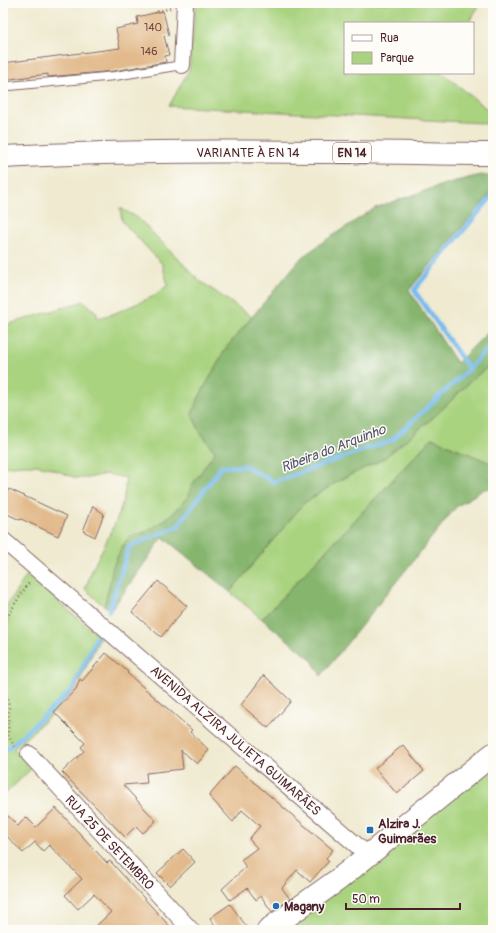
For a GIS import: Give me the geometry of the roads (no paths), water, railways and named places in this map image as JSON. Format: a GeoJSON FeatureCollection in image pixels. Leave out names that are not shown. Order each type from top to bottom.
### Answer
{"type":"FeatureCollection","features":[{"type":"Feature","properties":{"kind":"main road","name":"VARIANTE À EN 14"},"geometry":{"type":"LineString","coordinates":[[3,157],[46,154],[210,151],[493,154]]}},
{"type":"Feature","properties":{"kind":"main road"},"geometry":{"type":"LineString","coordinates":[[268,930],[339,879],[493,754]]}},
{"type":"Feature","properties":{"kind":"street"},"geometry":{"type":"LineString","coordinates":[[182,65],[185,3]]}},
{"type":"Feature","properties":{"kind":"street","name":"AVENIDA ALZIRA JULIETA GUIMARÃES"},"geometry":{"type":"LineString","coordinates":[[3,540],[368,855]]}},
{"type":"Feature","properties":{"kind":"street","name":"RUA 25 DE SETEMBRO"},"geometry":{"type":"LineString","coordinates":[[29,754],[191,930]]}},
{"type":"Feature","properties":{"kind":"lane"},"geometry":{"type":"LineString","coordinates":[[10,86],[114,76],[182,65]]}},
{"type":"Feature","properties":{"kind":"waterway"},"geometry":{"type":"LineString","coordinates":[[493,107],[489,111],[493,114]]}},
{"type":"Feature","properties":{"kind":"waterway"},"geometry":{"type":"LineString","coordinates":[[469,369],[414,290],[493,195]]}},
{"type":"Feature","properties":{"kind":"waterway","name":"Ribeira do Arquinho"},"geometry":{"type":"LineString","coordinates":[[109,611],[129,547],[178,526],[221,467],[245,466],[274,482],[392,440],[469,369],[493,342]]}},
{"type":"Feature","properties":{"kind":"waterway","name":"Ribeira do Arquinho"},"geometry":{"type":"LineString","coordinates":[[3,753],[72,690],[97,636]]}},
{"type":"Feature","properties":{"kind":"place","name":"Alzira J. Guimarães"},"geometry":{"type":"Point","coordinates":[370,830]}},
{"type":"Feature","properties":{"kind":"place","name":"Magany"},"geometry":{"type":"Point","coordinates":[276,906]}}]}
